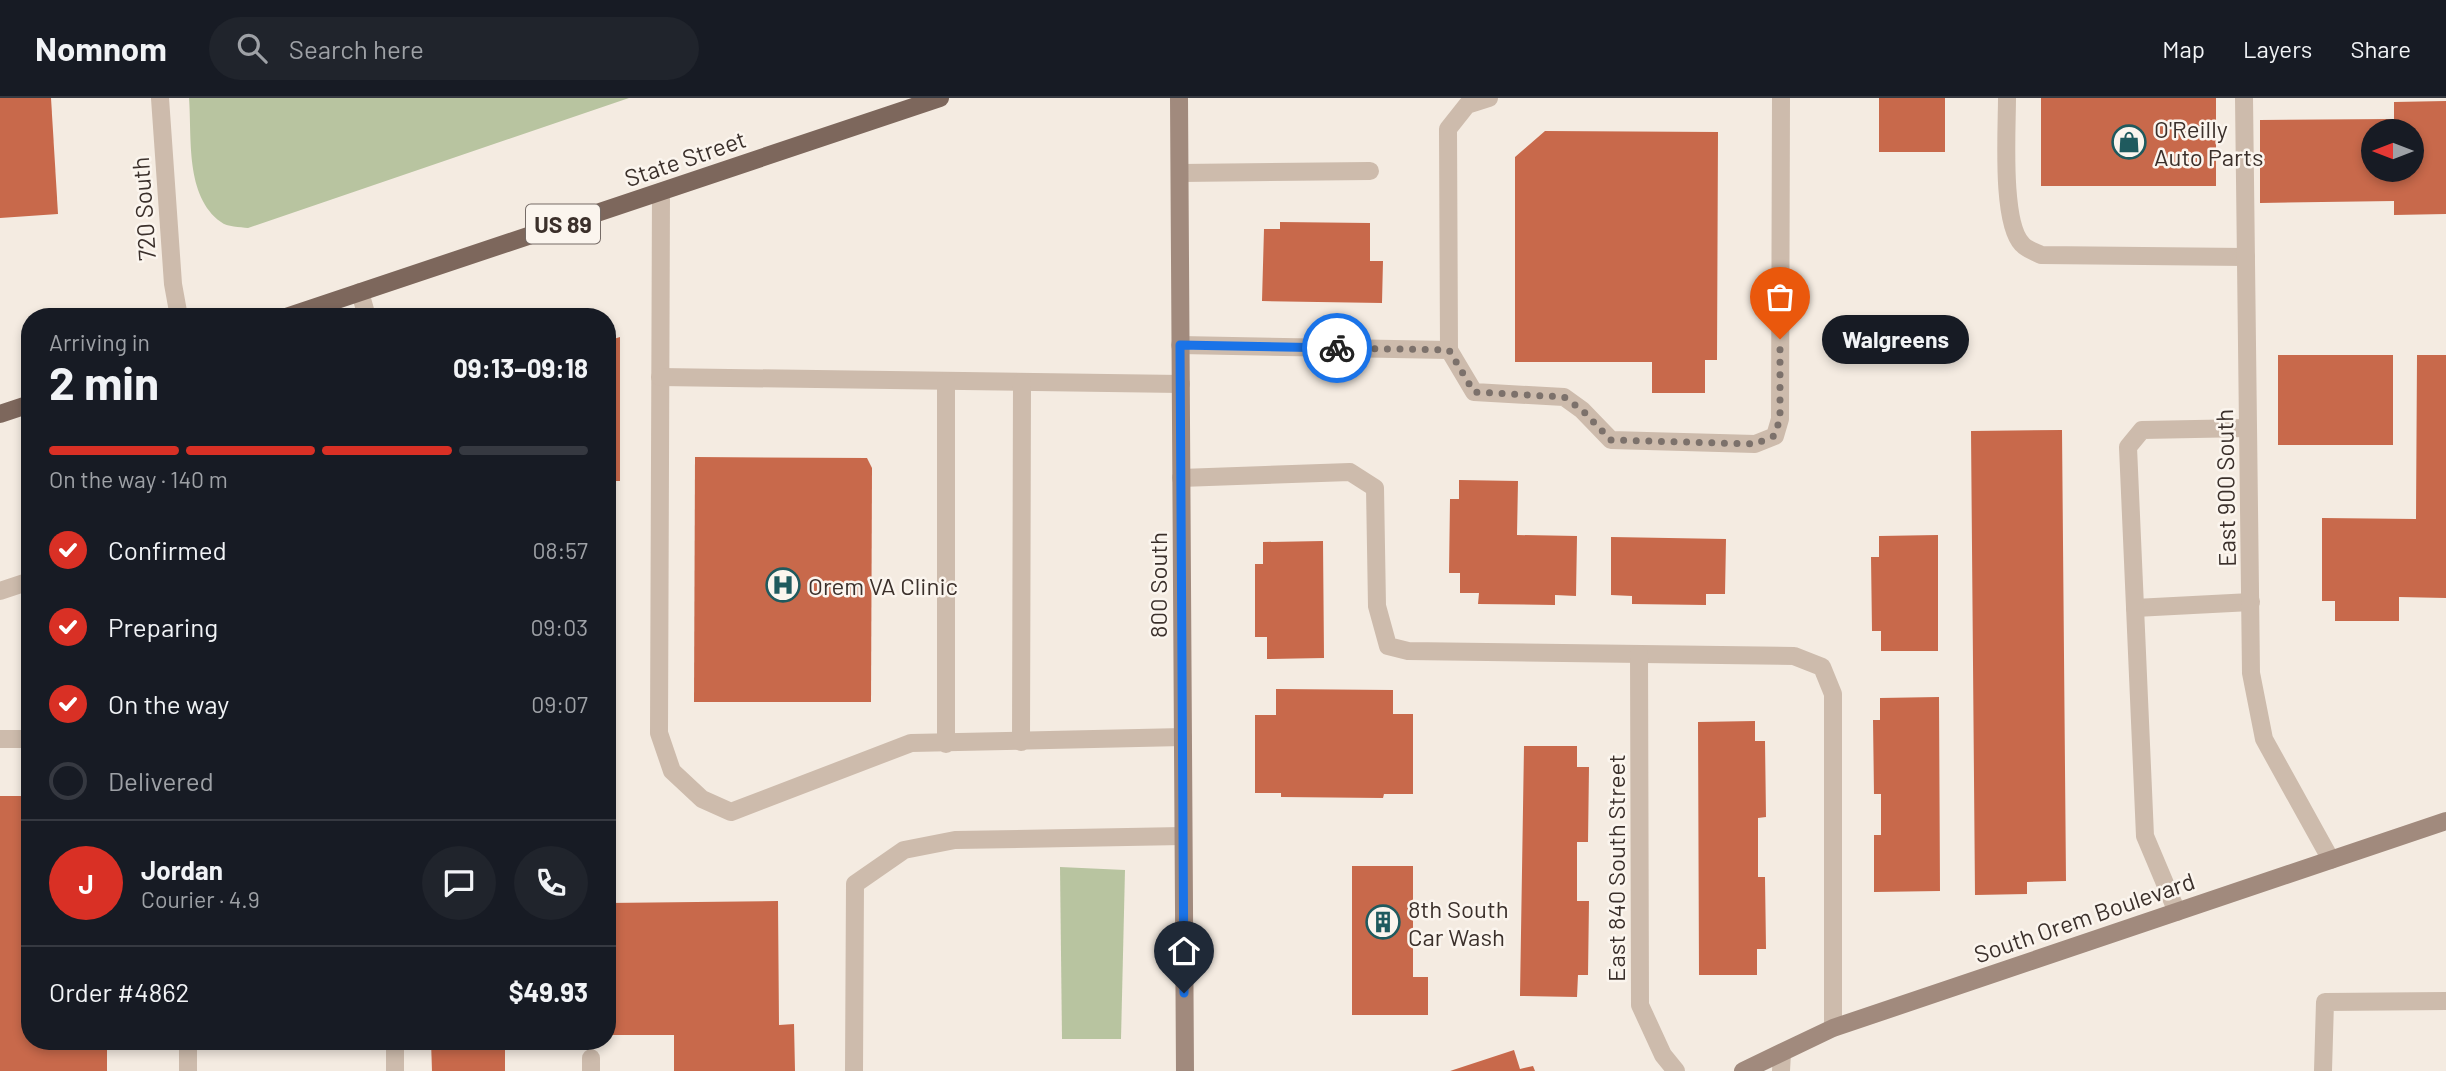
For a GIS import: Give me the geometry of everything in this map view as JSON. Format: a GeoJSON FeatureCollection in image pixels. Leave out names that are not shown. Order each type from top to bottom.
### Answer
{"type":"FeatureCollection","features":[{"type":"Feature","properties":{"kind":"main road","name":"State Street"},"geometry":{"type":"LineString","coordinates":[[313,308],[940,98]]}},
{"type":"Feature","properties":{"kind":"main road","name":"800 South"},"geometry":{"type":"LineString","coordinates":[[1179,98],[1185,1071]]}},
{"type":"Feature","properties":{"kind":"main road"},"geometry":{"type":"LineString","coordinates":[[0,414],[21,407]]}},
{"type":"Feature","properties":{"kind":"main road","name":"South Orem Boulevard"},"geometry":{"type":"LineString","coordinates":[[1743,1071],[1781,1062],[1833,1028],[2446,821]]}},
{"type":"Feature","properties":{"kind":"street","name":"720 South"},"geometry":{"type":"LineString","coordinates":[[160,98],[173,284],[177,308]]}},
{"type":"Feature","properties":{"kind":"street"},"geometry":{"type":"LineString","coordinates":[[1489,98],[1467,105],[1448,129],[1449,350],[1474,392],[1564,397],[1582,410],[1611,440],[1755,444],[1774,436],[1780,419],[1781,98]]}},
{"type":"Feature","properties":{"kind":"street"},"geometry":{"type":"LineString","coordinates":[[2007,98],[2011,225],[2022,245],[2041,255],[2246,257]]}},
{"type":"Feature","properties":{"kind":"street","name":"East 900 South"},"geometry":{"type":"LineString","coordinates":[[2244,98],[2252,673],[2264,739],[2331,860]]}},
{"type":"Feature","properties":{"kind":"street"},"geometry":{"type":"LineString","coordinates":[[1180,173],[1370,171]]}},
{"type":"Feature","properties":{"kind":"street"},"geometry":{"type":"LineString","coordinates":[[661,192],[659,733],[672,771],[702,799],[731,812],[911,743],[1182,737]]}},
{"type":"Feature","properties":{"kind":"street"},"geometry":{"type":"LineString","coordinates":[[360,292],[364,308]]}},
{"type":"Feature","properties":{"kind":"street"},"geometry":{"type":"LineString","coordinates":[[1180,345],[1449,350]]}},
{"type":"Feature","properties":{"kind":"street"},"geometry":{"type":"LineString","coordinates":[[660,377],[1181,384]]}},
{"type":"Feature","properties":{"kind":"street"},"geometry":{"type":"LineString","coordinates":[[946,381],[946,744]]}},
{"type":"Feature","properties":{"kind":"street"},"geometry":{"type":"LineString","coordinates":[[1021,742],[1023,382]]}},
{"type":"Feature","properties":{"kind":"street"},"geometry":{"type":"LineString","coordinates":[[2177,912],[2146,836],[2128,447],[2142,430],[2248,428]]}},
{"type":"Feature","properties":{"kind":"street"},"geometry":{"type":"LineString","coordinates":[[1181,478],[1350,472],[1375,488],[1377,606],[1388,646],[1408,652],[1794,656],[1822,667],[1833,694],[1833,1028]]}},
{"type":"Feature","properties":{"kind":"street"},"geometry":{"type":"LineString","coordinates":[[0,592],[21,584]]}},
{"type":"Feature","properties":{"kind":"street"},"geometry":{"type":"LineString","coordinates":[[2135,608],[2251,602]]}},
{"type":"Feature","properties":{"kind":"street","name":"East 840 South Street"},"geometry":{"type":"LineString","coordinates":[[1639,654],[1640,1005],[1663,1055],[1676,1071]]}},
{"type":"Feature","properties":{"kind":"street"},"geometry":{"type":"LineString","coordinates":[[0,739],[21,739]]}},
{"type":"Feature","properties":{"kind":"street"},"geometry":{"type":"LineString","coordinates":[[854,1071],[855,884],[904,850],[955,840],[1183,836]]}},
{"type":"Feature","properties":{"kind":"street"},"geometry":{"type":"LineString","coordinates":[[2323,1071],[2325,1002],[2446,1001]]}},
{"type":"Feature","properties":{"kind":"street"},"geometry":{"type":"LineString","coordinates":[[188,1050],[188,1071]]}},
{"type":"Feature","properties":{"kind":"street"},"geometry":{"type":"LineString","coordinates":[[395,1050],[395,1071]]}},
{"type":"Feature","properties":{"kind":"green space"},"geometry":{"type":"Polygon","coordinates":[[[189,98],[629,98],[248,228],[224,224],[209,211],[201,197],[193,165],[189,98]]]}},
{"type":"Feature","properties":{"kind":"green space"},"geometry":{"type":"Polygon","coordinates":[[[1060,867],[1125,870],[1121,1039],[1062,1039],[1060,867]]]}},
{"type":"Feature","properties":{"kind":"building"},"geometry":{"type":"Polygon","coordinates":[[[0,98],[51,98],[58,214],[0,218],[0,98]]]}},
{"type":"Feature","properties":{"kind":"building"},"geometry":{"type":"Polygon","coordinates":[[[1879,98],[1945,98],[1945,152],[1879,152],[1879,98]]]}},
{"type":"Feature","properties":{"kind":"building","name":"O'Reilly Auto Parts"},"geometry":{"type":"Polygon","coordinates":[[[2041,98],[2216,98],[2216,186],[2041,186],[2041,98]]]}},
{"type":"Feature","properties":{"kind":"building"},"geometry":{"type":"Polygon","coordinates":[[[2446,101],[2446,214],[2394,215],[2394,201],[2260,203],[2260,120],[2361,119],[2361,182],[2424,182],[2424,119],[2394,119],[2394,102],[2446,101]]]}},
{"type":"Feature","properties":{"kind":"building"},"geometry":{"type":"Polygon","coordinates":[[[1545,131],[1718,132],[1717,360],[1705,360],[1705,393],[1652,393],[1652,362],[1515,362],[1515,157],[1545,131]]]}},
{"type":"Feature","properties":{"kind":"building"},"geometry":{"type":"Polygon","coordinates":[[[1280,222],[1370,223],[1370,261],[1383,261],[1382,303],[1262,301],[1264,229],[1280,229],[1280,222]]]}},
{"type":"Feature","properties":{"kind":"building"},"geometry":{"type":"Polygon","coordinates":[[[620,337],[620,481],[616,481],[616,338],[620,337]]]}},
{"type":"Feature","properties":{"kind":"building"},"geometry":{"type":"Polygon","coordinates":[[[2278,355],[2393,355],[2393,445],[2278,445],[2278,355]]]}},
{"type":"Feature","properties":{"kind":"building"},"geometry":{"type":"Polygon","coordinates":[[[2417,355],[2446,355],[2446,598],[2399,597],[2399,621],[2335,621],[2335,601],[2322,601],[2322,518],[2416,519],[2417,355]]]}},
{"type":"Feature","properties":{"kind":"building"},"geometry":{"type":"Polygon","coordinates":[[[2062,430],[2066,881],[2027,882],[2027,894],[1975,895],[1971,431],[2062,430]]]}},
{"type":"Feature","properties":{"kind":"building","name":"Orem VA Clinic"},"geometry":{"type":"Polygon","coordinates":[[[695,457],[867,458],[872,468],[871,702],[694,702],[695,457]]]}},
{"type":"Feature","properties":{"kind":"building"},"geometry":{"type":"Polygon","coordinates":[[[1459,480],[1518,481],[1517,535],[1577,536],[1576,596],[1555,595],[1555,605],[1478,604],[1479,593],[1460,593],[1460,573],[1449,573],[1450,499],[1459,499],[1459,480]]]}},
{"type":"Feature","properties":{"kind":"building"},"geometry":{"type":"Polygon","coordinates":[[[1938,535],[1938,651],[1881,651],[1881,631],[1872,631],[1871,557],[1879,557],[1879,536],[1938,535]]]}},
{"type":"Feature","properties":{"kind":"building"},"geometry":{"type":"Polygon","coordinates":[[[1611,537],[1726,539],[1725,594],[1706,594],[1706,605],[1632,604],[1632,596],[1611,595],[1611,537]]]}},
{"type":"Feature","properties":{"kind":"building"},"geometry":{"type":"Polygon","coordinates":[[[1323,541],[1324,658],[1267,659],[1267,637],[1255,637],[1255,564],[1263,564],[1263,542],[1323,541]]]}},
{"type":"Feature","properties":{"kind":"building"},"geometry":{"type":"Polygon","coordinates":[[[1276,689],[1393,690],[1393,714],[1413,714],[1413,794],[1384,794],[1383,798],[1281,797],[1281,793],[1255,793],[1255,715],[1276,715],[1276,689]]]}},
{"type":"Feature","properties":{"kind":"building"},"geometry":{"type":"Polygon","coordinates":[[[1939,697],[1940,891],[1874,892],[1874,835],[1881,835],[1881,794],[1874,794],[1873,720],[1880,720],[1880,698],[1939,697]]]}},
{"type":"Feature","properties":{"kind":"building"},"geometry":{"type":"Polygon","coordinates":[[[1755,721],[1755,741],[1765,741],[1766,817],[1758,818],[1758,877],[1765,877],[1766,949],[1757,949],[1757,975],[1699,975],[1698,722],[1755,721]]]}},
{"type":"Feature","properties":{"kind":"building"},"geometry":{"type":"Polygon","coordinates":[[[1524,746],[1577,746],[1577,767],[1589,767],[1588,842],[1577,842],[1577,901],[1589,901],[1588,975],[1578,975],[1577,997],[1520,996],[1524,746]]]}},
{"type":"Feature","properties":{"kind":"building"},"geometry":{"type":"Polygon","coordinates":[[[0,796],[21,796],[21,1050],[107,1050],[107,1071],[0,1071],[0,796]]]}},
{"type":"Feature","properties":{"kind":"building","name":"8th South Car Wash"},"geometry":{"type":"Polygon","coordinates":[[[1352,866],[1413,866],[1413,977],[1428,977],[1428,1015],[1352,1015],[1352,866]]]}},
{"type":"Feature","properties":{"kind":"building"},"geometry":{"type":"Polygon","coordinates":[[[778,901],[779,1025],[794,1024],[795,1071],[674,1071],[674,1035],[616,1035],[616,903],[778,901]]]}},
{"type":"Feature","properties":{"kind":"building"},"geometry":{"type":"Polygon","coordinates":[[[431,1050],[505,1050],[505,1071],[432,1071],[431,1050]]]}},
{"type":"Feature","properties":{"kind":"building"},"geometry":{"type":"Polygon","coordinates":[[[1514,1050],[1520,1069],[1533,1066],[1535,1071],[1450,1071],[1514,1050]]]}},
{"type":"Feature","properties":{"kind":"way so far"},"geometry":{"type":"LineString","coordinates":[[1337,348],[1449,350],[1474,392],[1564,397],[1582,410],[1611,440],[1755,444],[1774,436],[1780,419],[1780,339]]}},
{"type":"Feature","properties":{"kind":"place","name":"O'Reilly Auto Parts"},"geometry":{"type":"Point","coordinates":[2129,142]}},
{"type":"Feature","properties":{"kind":"place","name":"Walgreens"},"geometry":{"type":"Point","coordinates":[1780,339]}},
{"type":"Feature","properties":{"kind":"place","name":"Orem VA Clinic"},"geometry":{"type":"Point","coordinates":[783,585]}},
{"type":"Feature","properties":{"kind":"place","name":"8th South Car Wash"},"geometry":{"type":"Point","coordinates":[1383,922]}},
{"type":"Feature","properties":{"kind":"route"},"geometry":{"type":"LineString","coordinates":[[1184,993],[1180,345],[1337,348]]}}]}
